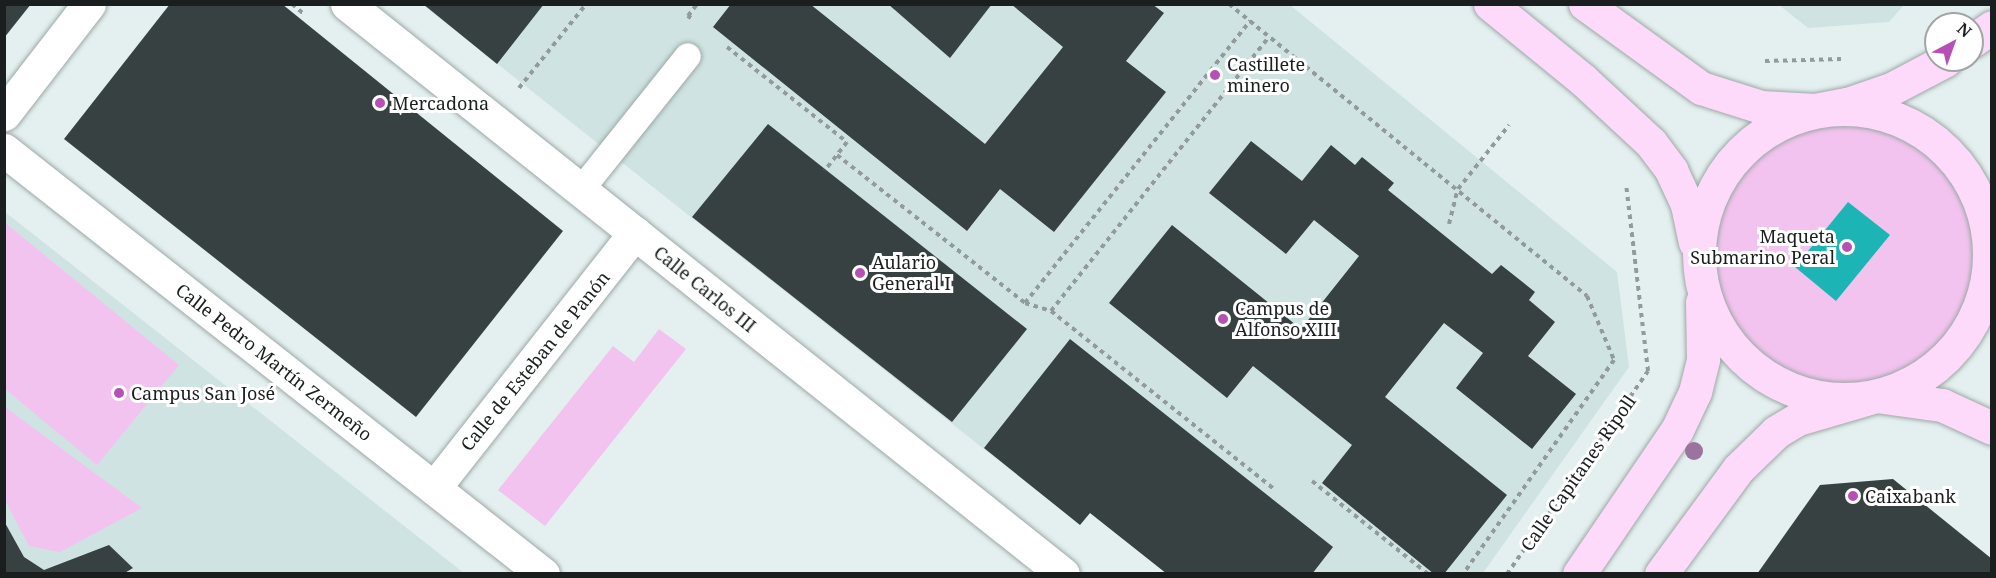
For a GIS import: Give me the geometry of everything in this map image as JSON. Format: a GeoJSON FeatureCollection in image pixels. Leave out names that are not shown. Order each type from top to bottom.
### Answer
{"type":"FeatureCollection","features":[{"type":"Feature","properties":{"kind":"main road"},"geometry":{"type":"LineString","coordinates":[[1490,4],[1590,86],[1651,143],[1671,170],[1687,205],[1698,264],[1704,327],[1703,359],[1695,392],[1677,430],[1579,573]]}},
{"type":"Feature","properties":{"kind":"main road"},"geometry":{"type":"LineString","coordinates":[[1585,4],[1701,88],[1761,107],[1815,110],[1845,108],[1881,113],[1927,134],[1963,170],[1976,192],[1990,244]]}},
{"type":"Feature","properties":{"kind":"main road"},"geometry":{"type":"LineString","coordinates":[[1924,71],[1868,98],[1788,118],[1761,133],[1721,174],[1700,229],[1698,264],[1715,323],[1748,364],[1793,390],[1819,397],[1876,396],[1942,405],[1992,429]]}},
{"type":"Feature","properties":{"kind":"main road"},"geometry":{"type":"LineString","coordinates":[[1661,573],[1738,469],[1776,432],[1823,410],[1876,396],[1906,385],[1933,369],[1956,348],[1974,320],[1985,291],[1992,193]]}},
{"type":"Feature","properties":{"kind":"street"},"geometry":{"type":"LineString","coordinates":[[4,114],[89,4]]}},
{"type":"Feature","properties":{"kind":"street","name":"Calle Carlos III"},"geometry":{"type":"LineString","coordinates":[[347,4],[1063,573]]}},
{"type":"Feature","properties":{"kind":"street","name":"Calle Pedro Martín Zermeño"},"geometry":{"type":"LineString","coordinates":[[4,150],[543,573]]}},
{"type":"Feature","properties":{"kind":"street","name":"Calle de Esteban de Panón"},"geometry":{"type":"LineString","coordinates":[[434,488],[636,233]]}},
{"type":"Feature","properties":{"kind":"lane"},"geometry":{"type":"LineString","coordinates":[[581,190],[688,56]]}},
{"type":"Feature","properties":{"kind":"path"},"geometry":{"type":"LineString","coordinates":[[516,92],[586,4]]}},
{"type":"Feature","properties":{"kind":"path"},"geometry":{"type":"LineString","coordinates":[[697,4],[688,16],[698,23]]}},
{"type":"Feature","properties":{"kind":"path"},"geometry":{"type":"LineString","coordinates":[[1229,4],[1587,296],[1614,360],[1463,573]]}},
{"type":"Feature","properties":{"kind":"path"},"geometry":{"type":"LineString","coordinates":[[1025,303],[1250,21]]}},
{"type":"Feature","properties":{"kind":"path"},"geometry":{"type":"LineString","coordinates":[[1050,311],[1269,37]]}},
{"type":"Feature","properties":{"kind":"path"},"geometry":{"type":"LineString","coordinates":[[725,45],[847,142],[825,170]]}},
{"type":"Feature","properties":{"kind":"path"},"geometry":{"type":"LineString","coordinates":[[1754,58],[1765,61],[1845,59]]}},
{"type":"Feature","properties":{"kind":"path"},"geometry":{"type":"LineString","coordinates":[[1449,224],[1458,189],[1509,125]]}},
{"type":"Feature","properties":{"kind":"path"},"geometry":{"type":"LineString","coordinates":[[837,155],[1025,303],[1050,311],[1275,490]]}},
{"type":"Feature","properties":{"kind":"path","name":"Calle Capitanes Ripoll"},"geometry":{"type":"LineString","coordinates":[[1507,573],[1648,372],[1626,182]]}},
{"type":"Feature","properties":{"kind":"path"},"geometry":{"type":"LineString","coordinates":[[1312,481],[1428,573]]}},
{"type":"Feature","properties":{"kind":"shaded area","name":"Campus de Alfonso XIII"},"geometry":{"type":"Polygon","coordinates":[[[423,5],[1290,5],[1617,272],[1629,367],[1483,573],[1167,573],[1090,513],[1080,525],[423,5]]]}},
{"type":"Feature","properties":{"kind":"shaded area"},"geometry":{"type":"Polygon","coordinates":[[[1779,5],[1904,5],[1889,22],[1808,28],[1779,5]]]}},
{"type":"Feature","properties":{"kind":"shaded area"},"geometry":{"type":"Polygon","coordinates":[[[1844,108],[1886,114],[1912,125],[1936,141],[1956,161],[1965,172],[1983,211],[1989,253],[1983,295],[1972,321],[1956,345],[1936,365],[1925,374],[1886,392],[1844,398],[1802,392],[1776,381],[1752,365],[1732,345],[1723,334],[1705,295],[1699,253],[1705,211],[1716,185],[1732,161],[1752,141],[1763,132],[1802,114],[1844,108]]]}},
{"type":"Feature","properties":{"kind":"shaded area","name":"Campus San José"},"geometry":{"type":"Polygon","coordinates":[[[5,212],[464,573],[5,573],[5,212]]]}},
{"type":"Feature","properties":{"kind":"shaded area"},"geometry":{"type":"Polygon","coordinates":[[[4,222],[179,365],[97,465],[5,389],[4,222]]]}},
{"type":"Feature","properties":{"kind":"shaded area"},"geometry":{"type":"Polygon","coordinates":[[[659,329],[686,349],[545,526],[498,490],[613,346],[634,362],[659,329]]]}},
{"type":"Feature","properties":{"kind":"shaded area"},"geometry":{"type":"Polygon","coordinates":[[[5,407],[142,508],[60,552],[29,546],[5,500],[5,407]]]}},
{"type":"Feature","properties":{"kind":"water"},"geometry":{"type":"Polygon","coordinates":[[[1848,202],[1890,235],[1836,301],[1795,267],[1848,202]]]}},
{"type":"Feature","properties":{"kind":"building"},"geometry":{"type":"Polygon","coordinates":[[[4,4],[31,4],[4,38],[4,4]]]}},
{"type":"Feature","properties":{"kind":"building"},"geometry":{"type":"Polygon","coordinates":[[[170,4],[282,4],[563,231],[416,417],[64,139],[170,4]]]}},
{"type":"Feature","properties":{"kind":"building"},"geometry":{"type":"Polygon","coordinates":[[[423,4],[544,4],[497,64],[423,4]]]}},
{"type":"Feature","properties":{"kind":"building"},"geometry":{"type":"Polygon","coordinates":[[[731,4],[810,4],[985,144],[1063,47],[1011,4],[1152,4],[1164,13],[1126,61],[1166,92],[1054,232],[1000,189],[967,231],[713,27],[731,4]]]}},
{"type":"Feature","properties":{"kind":"building"},"geometry":{"type":"Polygon","coordinates":[[[888,4],[992,4],[950,58],[888,4]]]}},
{"type":"Feature","properties":{"kind":"building","name":"Aulario General I"},"geometry":{"type":"Polygon","coordinates":[[[768,124],[1027,329],[952,422],[692,217],[768,124]]]}},
{"type":"Feature","properties":{"kind":"building"},"geometry":{"type":"Polygon","coordinates":[[[1251,141],[1302,181],[1331,145],[1355,165],[1362,157],[1394,183],[1388,190],[1492,274],[1501,265],[1535,292],[1529,300],[1555,322],[1528,356],[1576,394],[1532,449],[1456,388],[1483,353],[1444,323],[1385,397],[1507,495],[1444,574],[1434,574],[1322,483],[1352,445],[1253,366],[1227,398],[1109,303],[1172,225],[1301,329],[1359,256],[1314,220],[1286,254],[1209,193],[1251,141]]]}},
{"type":"Feature","properties":{"kind":"building"},"geometry":{"type":"Polygon","coordinates":[[[1070,339],[1333,547],[1312,574],[1167,574],[1090,513],[1080,525],[984,448],[1070,339]]]}},
{"type":"Feature","properties":{"kind":"building"},"geometry":{"type":"Polygon","coordinates":[[[1893,479],[1992,559],[1992,574],[1757,574],[1820,485],[1893,479]]]}},
{"type":"Feature","properties":{"kind":"building"},"geometry":{"type":"Polygon","coordinates":[[[4,521],[24,557],[44,570],[109,545],[133,568],[123,574],[4,574],[4,521]]]}},
{"type":"Feature","properties":{"kind":"place","name":"Castillete minero"},"geometry":{"type":"Point","coordinates":[1215,75]}},
{"type":"Feature","properties":{"kind":"place","name":"Mercadona"},"geometry":{"type":"Point","coordinates":[380,103]}},
{"type":"Feature","properties":{"kind":"place","name":"Maqueta Submarino Peral"},"geometry":{"type":"Point","coordinates":[1847,247]}},
{"type":"Feature","properties":{"kind":"place","name":"Aulario General I"},"geometry":{"type":"Point","coordinates":[860,273]}},
{"type":"Feature","properties":{"kind":"place","name":"Campus de Alfonso XIII"},"geometry":{"type":"Point","coordinates":[1223,319]}},
{"type":"Feature","properties":{"kind":"place","name":"Campus San José"},"geometry":{"type":"Point","coordinates":[119,393]}},
{"type":"Feature","properties":{"kind":"place","name":"Caixabank"},"geometry":{"type":"Point","coordinates":[1853,496]}}]}
